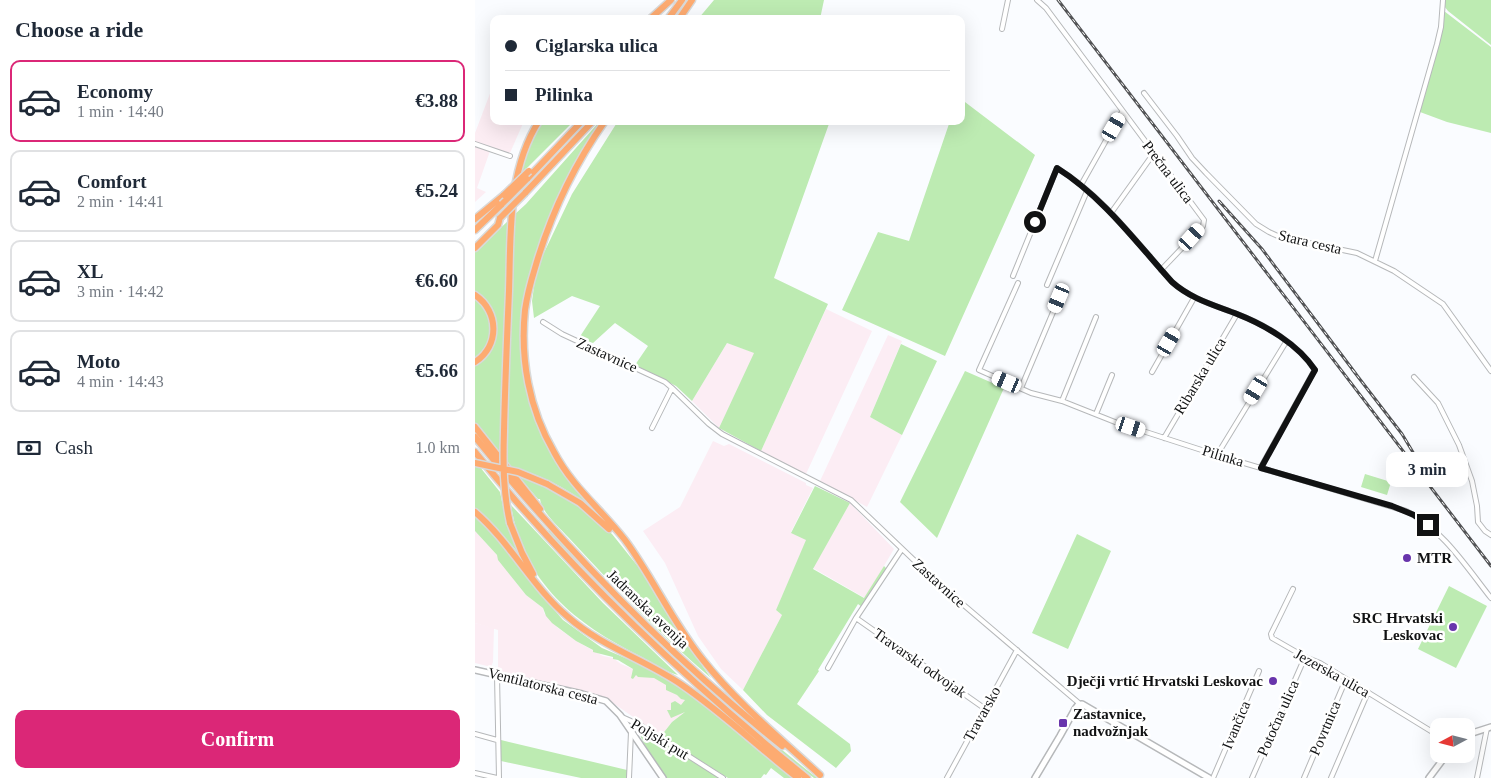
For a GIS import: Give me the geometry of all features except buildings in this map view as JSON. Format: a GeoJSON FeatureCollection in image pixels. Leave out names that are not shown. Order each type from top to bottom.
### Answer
{"type":"FeatureCollection","features":[{"type":"Feature","properties":{"kind":"highway"},"geometry":{"type":"LineString","coordinates":[[654,15],[671,0]]}},
{"type":"Feature","properties":{"kind":"highway"},"geometry":{"type":"LineString","coordinates":[[671,15],[682,0]]}},
{"type":"Feature","properties":{"kind":"highway"},"geometry":{"type":"LineString","coordinates":[[682,15],[692,0]]}},
{"type":"Feature","properties":{"kind":"highway"},"geometry":{"type":"LineString","coordinates":[[684,15],[685,10]]}},
{"type":"Feature","properties":{"kind":"highway"},"geometry":{"type":"LineString","coordinates":[[537,125],[523,154],[514,193],[510,255],[503,487],[510,522],[526,562],[555,605]]}},
{"type":"Feature","properties":{"kind":"highway"},"geometry":{"type":"LineString","coordinates":[[475,230],[578,125]]}},
{"type":"Feature","properties":{"kind":"highway"},"geometry":{"type":"LineString","coordinates":[[475,242],[525,193],[589,125]]}},
{"type":"Feature","properties":{"kind":"highway"},"geometry":{"type":"LineString","coordinates":[[603,125],[577,167],[549,225],[531,283],[525,309],[524,344],[525,366],[531,396],[546,439],[562,467],[625,540],[652,580],[679,626],[703,660],[734,695],[822,777]]}},
{"type":"Feature","properties":{"kind":"highway"},"geometry":{"type":"LineString","coordinates":[[475,219],[529,170],[541,165]]}},
{"type":"Feature","properties":{"kind":"highway"},"geometry":{"type":"LineString","coordinates":[[475,248],[498,225],[500,218]]}},
{"type":"Feature","properties":{"kind":"highway"},"geometry":{"type":"LineString","coordinates":[[475,294],[489,308],[494,330],[489,347],[475,362]]}},
{"type":"Feature","properties":{"kind":"highway"},"geometry":{"type":"LineString","coordinates":[[475,427],[535,502],[547,521]]}},
{"type":"Feature","properties":{"kind":"highway","name":"Jadranska avenija"},"geometry":{"type":"LineString","coordinates":[[475,438],[583,562],[648,628],[730,703],[822,777]]}},
{"type":"Feature","properties":{"kind":"highway","name":"Jadranska avenija"},"geometry":{"type":"LineString","coordinates":[[475,452],[589,582],[678,668],[737,721],[807,778]]}},
{"type":"Feature","properties":{"kind":"highway"},"geometry":{"type":"LineString","coordinates":[[475,459],[527,518],[541,529]]}},
{"type":"Feature","properties":{"kind":"highway"},"geometry":{"type":"LineString","coordinates":[[475,463],[518,472],[547,484],[580,503],[630,549]]}},
{"type":"Feature","properties":{"kind":"highway"},"geometry":{"type":"LineString","coordinates":[[475,512],[502,540],[555,605],[583,629],[608,646],[681,684],[797,778]]}},
{"type":"Feature","properties":{"kind":"main road","name":"Ventilatorska cesta"},"geometry":{"type":"LineString","coordinates":[[475,670],[599,699],[611,705],[622,717],[663,778]]}},
{"type":"Feature","properties":{"kind":"main road"},"geometry":{"type":"LineString","coordinates":[[1035,778],[1075,709],[1080,704]]}},
{"type":"Feature","properties":{"kind":"main road","name":"Zastavnice"},"geometry":{"type":"LineString","coordinates":[[1080,704],[1085,704],[1209,778]]}},
{"type":"Feature","properties":{"kind":"main road"},"geometry":{"type":"LineString","coordinates":[[1475,732],[1489,728]]}},
{"type":"Feature","properties":{"kind":"main road"},"geometry":{"type":"LineString","coordinates":[[1429,778],[1440,763]]}},
{"type":"Feature","properties":{"kind":"street"},"geometry":{"type":"LineString","coordinates":[[1002,29],[1008,0]]}},
{"type":"Feature","properties":{"kind":"street","name":"Prečna ulica"},"geometry":{"type":"LineString","coordinates":[[1037,0],[1204,220],[1203,226],[1161,270]]}},
{"type":"Feature","properties":{"kind":"street"},"geometry":{"type":"LineString","coordinates":[[1375,261],[1437,44],[1441,27],[1443,0]]}},
{"type":"Feature","properties":{"kind":"street","name":"Stara cesta"},"geometry":{"type":"LineString","coordinates":[[1144,93],[1193,158],[1256,224],[1280,237],[1357,253],[1394,272],[1443,304],[1491,371]]}},
{"type":"Feature","properties":{"kind":"street"},"geometry":{"type":"LineString","coordinates":[[1081,185],[1122,112]]}},
{"type":"Feature","properties":{"kind":"street"},"geometry":{"type":"LineString","coordinates":[[475,144],[510,156]]}},
{"type":"Feature","properties":{"kind":"street"},"geometry":{"type":"LineString","coordinates":[[1111,213],[1154,153]]}},
{"type":"Feature","properties":{"kind":"street"},"geometry":{"type":"LineString","coordinates":[[1013,276],[1057,168],[1081,185],[1111,213],[1181,290],[1194,298],[1263,326],[1300,353],[1315,370],[1261,468]]}},
{"type":"Feature","properties":{"kind":"street"},"geometry":{"type":"LineString","coordinates":[[1047,285],[1087,191]]}},
{"type":"Feature","properties":{"kind":"street","name":"Pilinka"},"geometry":{"type":"LineString","coordinates":[[1018,283],[979,370],[1040,396],[1062,400],[1115,422],[1217,455],[1392,506],[1414,515],[1428,525],[1455,553],[1491,598]]}},
{"type":"Feature","properties":{"kind":"street"},"geometry":{"type":"LineString","coordinates":[[1021,388],[1059,298]]}},
{"type":"Feature","properties":{"kind":"street"},"geometry":{"type":"LineString","coordinates":[[1152,372],[1194,298]]}},
{"type":"Feature","properties":{"kind":"street","name":"Ribarska ulica"},"geometry":{"type":"LineString","coordinates":[[1164,438],[1237,314]]}},
{"type":"Feature","properties":{"kind":"street"},"geometry":{"type":"LineString","coordinates":[[1062,400],[1096,317]]}},
{"type":"Feature","properties":{"kind":"street","name":"Zastavnice"},"geometry":{"type":"LineString","coordinates":[[543,322],[562,334],[665,382],[722,434],[851,500],[939,584],[1080,704]]}},
{"type":"Feature","properties":{"kind":"street"},"geometry":{"type":"LineString","coordinates":[[1217,455],[1286,342]]}},
{"type":"Feature","properties":{"kind":"street"},"geometry":{"type":"LineString","coordinates":[[1097,414],[1113,375]]}},
{"type":"Feature","properties":{"kind":"street"},"geometry":{"type":"LineString","coordinates":[[1414,377],[1438,403],[1459,445],[1472,481],[1478,522],[1491,535]]}},
{"type":"Feature","properties":{"kind":"street"},"geometry":{"type":"LineString","coordinates":[[652,428],[672,388]]}},
{"type":"Feature","properties":{"kind":"street","name":"Travarski odvojak"},"geometry":{"type":"LineString","coordinates":[[828,668],[857,618],[902,549]]}},
{"type":"Feature","properties":{"kind":"street","name":"Jezerska ulica"},"geometry":{"type":"LineString","coordinates":[[1293,589],[1271,634],[1272,638],[1305,658],[1320,663],[1430,730]]}},
{"type":"Feature","properties":{"kind":"street","name":"Travarski odvojak"},"geometry":{"type":"LineString","coordinates":[[857,618],[984,708]]}},
{"type":"Feature","properties":{"kind":"street","name":"Travarsko"},"geometry":{"type":"LineString","coordinates":[[949,777],[984,708],[1017,650]]}},
{"type":"Feature","properties":{"kind":"street","name":"Potočna ulica"},"geometry":{"type":"LineString","coordinates":[[1252,778],[1305,658]]}},
{"type":"Feature","properties":{"kind":"street","name":"Ivančica"},"geometry":{"type":"LineString","coordinates":[[1213,778],[1259,671]]}},
{"type":"Feature","properties":{"kind":"street"},"geometry":{"type":"LineString","coordinates":[[475,773],[498,778],[497,675]]}},
{"type":"Feature","properties":{"kind":"street","name":"Povrtnica"},"geometry":{"type":"LineString","coordinates":[[1304,778],[1346,679]]}},
{"type":"Feature","properties":{"kind":"street"},"geometry":{"type":"LineString","coordinates":[[1331,778],[1368,692]]}},
{"type":"Feature","properties":{"kind":"street","name":"Poljski put"},"geometry":{"type":"LineString","coordinates":[[622,717],[640,725],[723,778]]}},
{"type":"Feature","properties":{"kind":"street"},"geometry":{"type":"LineString","coordinates":[[1477,778],[1489,728]]}},
{"type":"Feature","properties":{"kind":"street"},"geometry":{"type":"LineString","coordinates":[[629,778],[631,730]]}},
{"type":"Feature","properties":{"kind":"street"},"geometry":{"type":"LineString","coordinates":[[475,734],[497,740]]}},
{"type":"Feature","properties":{"kind":"shaded area"},"geometry":{"type":"Polygon","coordinates":[[[490,94],[490,125],[522,125],[510,153],[475,142],[475,133],[490,94]]]}},
{"type":"Feature","properties":{"kind":"shaded area"},"geometry":{"type":"Polygon","coordinates":[[[475,146],[490,151],[477,188],[486,192],[475,202],[475,146]]]}},
{"type":"Feature","properties":{"kind":"shaded area"},"geometry":{"type":"Polygon","coordinates":[[[826,309],[872,331],[806,474],[761,451],[826,309]]]}},
{"type":"Feature","properties":{"kind":"shaded area"},"geometry":{"type":"Polygon","coordinates":[[[888,335],[902,341],[870,417],[902,435],[867,507],[820,481],[888,335]]]}},
{"type":"Feature","properties":{"kind":"shaded area"},"geometry":{"type":"Polygon","coordinates":[[[727,343],[755,353],[719,428],[692,401],[727,343]]]}},
{"type":"Feature","properties":{"kind":"shaded area"},"geometry":{"type":"Polygon","coordinates":[[[713,441],[724,446],[729,444],[813,488],[791,532],[807,539],[776,610],[782,615],[743,690],[721,669],[698,636],[665,563],[643,531],[680,507],[713,441]]]}},
{"type":"Feature","properties":{"kind":"shaded area"},"geometry":{"type":"Polygon","coordinates":[[[850,503],[894,549],[865,598],[813,568],[850,503]]]}},
{"type":"Feature","properties":{"kind":"shaded area"},"geometry":{"type":"Polygon","coordinates":[[[475,531],[497,555],[526,595],[543,608],[544,613],[558,628],[576,641],[603,656],[613,658],[621,664],[659,680],[684,696],[690,708],[672,722],[661,736],[607,699],[498,672],[498,630],[475,623],[475,531]]]}},
{"type":"Feature","properties":{"kind":"shaded area"},"geometry":{"type":"Polygon","coordinates":[[[475,623],[494,628],[493,662],[491,667],[475,663],[475,623]]]}},
{"type":"Feature","properties":{"kind":"green space"},"geometry":{"type":"Polygon","coordinates":[[[714,0],[824,0],[821,15],[701,15],[714,0]]]}},
{"type":"Feature","properties":{"kind":"green space"},"geometry":{"type":"Polygon","coordinates":[[[1444,0],[1491,0],[1491,45],[1448,11],[1444,6],[1444,0]]]}},
{"type":"Feature","properties":{"kind":"green space"},"geometry":{"type":"Polygon","coordinates":[[[1444,11],[1491,47],[1491,133],[1447,122],[1420,112],[1439,45],[1444,11]]]}},
{"type":"Feature","properties":{"kind":"green space"},"geometry":{"type":"Polygon","coordinates":[[[965,102],[1035,155],[945,356],[842,310],[878,232],[909,241],[949,125],[965,125],[965,102]]]}},
{"type":"Feature","properties":{"kind":"green space"},"geometry":{"type":"Polygon","coordinates":[[[540,125],[570,125],[520,175],[530,146],[540,125]]]}},
{"type":"Feature","properties":{"kind":"green space"},"geometry":{"type":"Polygon","coordinates":[[[596,125],[601,125],[557,202],[523,312],[530,403],[533,413],[556,462],[590,507],[552,482],[508,466],[507,429],[514,215],[596,125]]]}},
{"type":"Feature","properties":{"kind":"green space"},"geometry":{"type":"Polygon","coordinates":[[[615,125],[829,125],[774,278],[828,304],[761,451],[719,428],[754,353],[727,343],[692,401],[676,386],[635,365],[648,346],[615,323],[593,343],[579,338],[600,306],[572,296],[534,318],[532,301],[541,259],[572,194],[615,125]]]}},
{"type":"Feature","properties":{"kind":"green space"},"geometry":{"type":"Polygon","coordinates":[[[509,220],[499,454],[475,425],[475,364],[492,347],[497,332],[497,324],[487,302],[475,291],[475,252],[509,220]]]}},
{"type":"Feature","properties":{"kind":"green space"},"geometry":{"type":"Polygon","coordinates":[[[475,297],[487,314],[491,334],[486,348],[475,359],[475,297]]]}},
{"type":"Feature","properties":{"kind":"green space"},"geometry":{"type":"Polygon","coordinates":[[[901,344],[937,361],[902,435],[870,417],[901,344]]]}},
{"type":"Feature","properties":{"kind":"green space"},"geometry":{"type":"Polygon","coordinates":[[[965,371],[1004,388],[937,538],[900,502],[965,371]]]}},
{"type":"Feature","properties":{"kind":"green space"},"geometry":{"type":"Polygon","coordinates":[[[475,467],[480,467],[500,492],[507,526],[520,555],[496,527],[475,508],[475,467]]]}},
{"type":"Feature","properties":{"kind":"green space"},"geometry":{"type":"Polygon","coordinates":[[[1365,474],[1391,482],[1387,495],[1361,487],[1365,474]]]}},
{"type":"Feature","properties":{"kind":"green space"},"geometry":{"type":"Polygon","coordinates":[[[519,477],[549,488],[571,501],[612,534],[640,569],[675,627],[711,678],[656,628],[603,574],[552,520],[544,510],[540,499],[519,477]]]}},
{"type":"Feature","properties":{"kind":"green space"},"geometry":{"type":"Polygon","coordinates":[[[815,486],[850,503],[813,569],[864,598],[884,566],[887,569],[862,607],[858,604],[819,671],[797,704],[850,744],[851,751],[836,768],[767,715],[743,690],[782,615],[776,610],[806,540],[791,533],[815,486]]]}},
{"type":"Feature","properties":{"kind":"green space"},"geometry":{"type":"Polygon","coordinates":[[[511,505],[603,603],[678,675],[659,667],[616,643],[573,614],[555,597],[540,578],[527,556],[517,532],[511,505]]]}},
{"type":"Feature","properties":{"kind":"green space"},"geometry":{"type":"Polygon","coordinates":[[[475,517],[503,545],[537,590],[563,620],[602,648],[651,669],[698,700],[793,778],[784,778],[771,768],[761,778],[728,778],[661,736],[672,722],[685,712],[671,718],[667,710],[671,710],[671,703],[675,701],[681,705],[685,700],[666,690],[666,685],[654,678],[638,677],[636,675],[633,679],[631,678],[633,669],[613,659],[613,657],[593,652],[593,650],[576,641],[552,623],[546,616],[543,608],[526,595],[498,560],[497,555],[475,531],[475,517]]]}},
{"type":"Feature","properties":{"kind":"green space"},"geometry":{"type":"Polygon","coordinates":[[[550,529],[612,596],[678,660],[746,720],[817,778],[814,778],[743,721],[675,660],[610,597],[548,531],[550,529]]]}},
{"type":"Feature","properties":{"kind":"green space"},"geometry":{"type":"Polygon","coordinates":[[[1077,534],[1111,551],[1068,649],[1032,633],[1077,534]]]}},
{"type":"Feature","properties":{"kind":"green space","name":"SRC Hrvatski Leskovac"},"geometry":{"type":"Polygon","coordinates":[[[1449,586],[1487,606],[1456,668],[1418,649],[1449,586]]]}},
{"type":"Feature","properties":{"kind":"green space"},"geometry":{"type":"Polygon","coordinates":[[[637,727],[719,778],[666,778],[643,742],[637,727]]]}},
{"type":"Feature","properties":{"kind":"green space"},"geometry":{"type":"Polygon","coordinates":[[[501,740],[627,770],[627,778],[581,778],[501,761],[501,740]]]}},
{"type":"Feature","properties":{"kind":"railway"},"geometry":{"type":"LineString","coordinates":[[1058,0],[1491,566]]}},
{"type":"Feature","properties":{"kind":"railway"},"geometry":{"type":"LineString","coordinates":[[1219,201],[1262,249],[1356,374]]}},
{"type":"Feature","properties":{"kind":"railway"},"geometry":{"type":"LineString","coordinates":[[1352,369],[1402,434],[1420,464]]}},
{"type":"Feature","properties":{"kind":"place","name":"MTR"},"geometry":{"type":"Point","coordinates":[1407,558]}},
{"type":"Feature","properties":{"kind":"place","name":"SRC Hrvatski Leskovac"},"geometry":{"type":"Point","coordinates":[1453,627]}},
{"type":"Feature","properties":{"kind":"place","name":"Dječji vrtić Hrvatski Leskovac"},"geometry":{"type":"Point","coordinates":[1273,681]}},
{"type":"Feature","properties":{"kind":"place","name":"Zastavnice, nadvožnjak"},"geometry":{"type":"Point","coordinates":[1063,723]}},
{"type":"Feature","properties":{"kind":"route"},"geometry":{"type":"LineString","coordinates":[[1035,222],[1057,168],[1081,185],[1111,213],[1181,290],[1194,298],[1263,326],[1289,344],[1315,370],[1261,468],[1392,506],[1414,515],[1428,525]]}}]}
